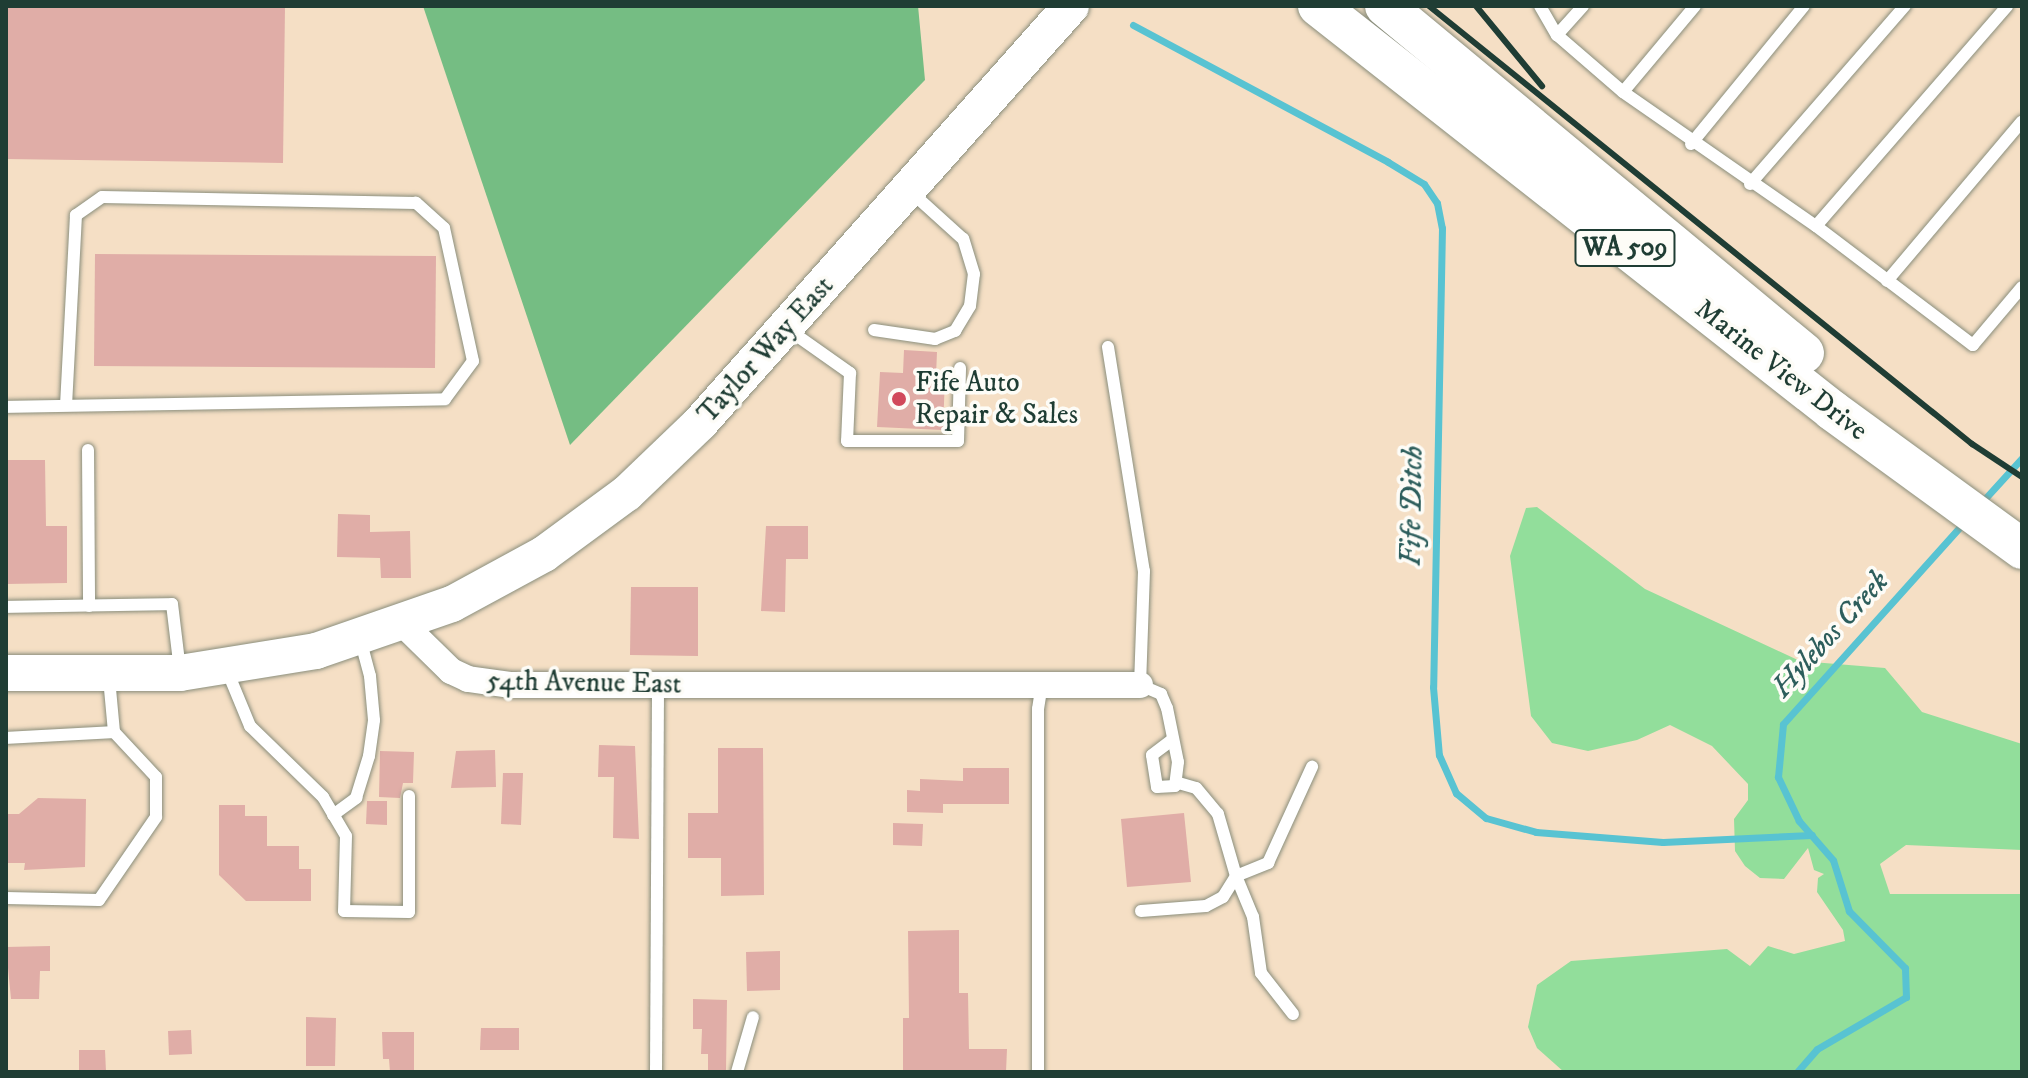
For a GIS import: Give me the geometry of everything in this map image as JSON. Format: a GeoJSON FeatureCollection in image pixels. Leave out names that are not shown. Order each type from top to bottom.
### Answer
{"type":"FeatureCollection","features":[{"type":"Feature","properties":{"kind":"main road","name":"Taylor Way East"},"geometry":{"type":"LineString","coordinates":[[403,624],[499,580],[587,524],[665,459],[911,192],[1071,6]]}},
{"type":"Feature","properties":{"kind":"main road","name":"Marine View Drive"},"geometry":{"type":"LineString","coordinates":[[1318,6],[1941,477],[2022,519]]}},
{"type":"Feature","properties":{"kind":"main road","name":"Marine View Drive"},"geometry":{"type":"LineString","coordinates":[[1385,6],[1771,327],[2022,548]]}},
{"type":"Feature","properties":{"kind":"main road"},"geometry":{"type":"LineString","coordinates":[[6,673],[180,673],[226,668],[360,639],[403,624]]}},
{"type":"Feature","properties":{"kind":"street","name":"54th Avenue East"},"geometry":{"type":"LineString","coordinates":[[403,624],[437,661],[468,679],[510,685],[1140,685]]}},
{"type":"Feature","properties":{"kind":"lane"},"geometry":{"type":"LineString","coordinates":[[1540,6],[1557,35],[1623,92],[1691,144],[1816,226],[1973,345],[2022,287]]}},
{"type":"Feature","properties":{"kind":"lane"},"geometry":{"type":"LineString","coordinates":[[1557,35],[1583,6]]}},
{"type":"Feature","properties":{"kind":"lane"},"geometry":{"type":"LineString","coordinates":[[1623,92],[1695,6]]}},
{"type":"Feature","properties":{"kind":"lane"},"geometry":{"type":"LineString","coordinates":[[1691,144],[1804,6]]}},
{"type":"Feature","properties":{"kind":"lane"},"geometry":{"type":"LineString","coordinates":[[1750,184],[1905,6]]}},
{"type":"Feature","properties":{"kind":"lane"},"geometry":{"type":"LineString","coordinates":[[1816,226],[2007,6]]}},
{"type":"Feature","properties":{"kind":"lane"},"geometry":{"type":"LineString","coordinates":[[1887,281],[2022,121]]}},
{"type":"Feature","properties":{"kind":"lane"},"geometry":{"type":"LineString","coordinates":[[874,330],[935,339],[955,331],[970,306],[974,274],[963,239],[911,192]]}},
{"type":"Feature","properties":{"kind":"lane"},"geometry":{"type":"LineString","coordinates":[[6,407],[445,399],[473,361],[444,228],[416,203],[102,197],[76,215],[66,404]]}},
{"type":"Feature","properties":{"kind":"lane"},"geometry":{"type":"LineString","coordinates":[[786,329],[850,373],[847,441],[958,441],[960,368]]}},
{"type":"Feature","properties":{"kind":"lane"},"geometry":{"type":"LineString","coordinates":[[1108,347],[1144,571],[1140,685],[1161,694],[1173,739],[1178,783]]}},
{"type":"Feature","properties":{"kind":"lane"},"geometry":{"type":"LineString","coordinates":[[88,450],[89,606]]}},
{"type":"Feature","properties":{"kind":"lane"},"geometry":{"type":"LineString","coordinates":[[6,607],[172,604],[180,673]]}},
{"type":"Feature","properties":{"kind":"lane"},"geometry":{"type":"LineString","coordinates":[[333,815],[356,798],[369,756],[374,720],[370,676],[360,639]]}},
{"type":"Feature","properties":{"kind":"lane"},"geometry":{"type":"LineString","coordinates":[[226,668],[250,726],[323,797],[346,836],[344,911],[409,912],[409,796]]}},
{"type":"Feature","properties":{"kind":"lane"},"geometry":{"type":"LineString","coordinates":[[6,898],[99,900],[156,817],[156,777],[114,732],[109,674]]}},
{"type":"Feature","properties":{"kind":"lane"},"geometry":{"type":"LineString","coordinates":[[656,1072],[658,685]]}},
{"type":"Feature","properties":{"kind":"lane"},"geometry":{"type":"LineString","coordinates":[[1038,1072],[1038,709],[1042,685]]}},
{"type":"Feature","properties":{"kind":"lane"},"geometry":{"type":"LineString","coordinates":[[6,738],[114,732]]}},
{"type":"Feature","properties":{"kind":"lane"},"geometry":{"type":"LineString","coordinates":[[1173,739],[1154,750],[1154,784],[1178,783],[1196,788],[1218,814],[1236,876],[1253,917],[1261,973],[1293,1014]]}},
{"type":"Feature","properties":{"kind":"lane"},"geometry":{"type":"LineString","coordinates":[[1141,911],[1206,906],[1223,897],[1236,876],[1268,863],[1312,767]]}},
{"type":"Feature","properties":{"kind":"lane"},"geometry":{"type":"LineString","coordinates":[[737,1072],[753,1017]]}},
{"type":"Feature","properties":{"kind":"green space"},"geometry":{"type":"Polygon","coordinates":[[[423,6],[918,6],[925,80],[570,445],[423,6]]]}},
{"type":"Feature","properties":{"kind":"green space"},"geometry":{"type":"Polygon","coordinates":[[[1537,507],[1645,589],[1800,661],[1885,668],[1922,712],[2022,744],[2022,850],[1906,845],[1880,864],[1890,894],[2022,894],[2022,1072],[1564,1072],[1537,1048],[1528,1027],[1537,985],[1571,961],[1727,949],[1750,966],[1768,946],[1794,954],[1845,941],[1843,930],[1817,892],[1818,878],[1824,874],[1814,870],[1808,848],[1784,879],[1760,878],[1745,866],[1735,851],[1734,819],[1748,800],[1748,784],[1712,746],[1670,725],[1637,740],[1588,751],[1552,743],[1531,716],[1510,556],[1526,508],[1537,507]]]}},
{"type":"Feature","properties":{"kind":"building"},"geometry":{"type":"Polygon","coordinates":[[[6,6],[285,6],[283,163],[6,159],[6,6]]]}},
{"type":"Feature","properties":{"kind":"building"},"geometry":{"type":"Polygon","coordinates":[[[95,254],[436,256],[435,368],[94,366],[95,254]]]}},
{"type":"Feature","properties":{"kind":"building"},"geometry":{"type":"Polygon","coordinates":[[[904,350],[937,352],[936,376],[945,376],[943,430],[877,427],[880,372],[903,373],[904,350]]]}},
{"type":"Feature","properties":{"kind":"building"},"geometry":{"type":"Polygon","coordinates":[[[6,460],[45,460],[46,526],[67,526],[67,583],[6,584],[6,460]]]}},
{"type":"Feature","properties":{"kind":"building"},"geometry":{"type":"Polygon","coordinates":[[[338,514],[370,515],[370,532],[410,531],[411,578],[381,578],[380,558],[337,557],[338,514]]]}},
{"type":"Feature","properties":{"kind":"building"},"geometry":{"type":"Polygon","coordinates":[[[766,526],[808,526],[808,559],[786,559],[785,612],[761,611],[766,526]]]}},
{"type":"Feature","properties":{"kind":"building"},"geometry":{"type":"Polygon","coordinates":[[[631,587],[698,587],[698,656],[630,655],[631,587]]]}},
{"type":"Feature","properties":{"kind":"building"},"geometry":{"type":"Polygon","coordinates":[[[599,745],[635,746],[639,839],[613,838],[614,777],[598,777],[599,745]]]}},
{"type":"Feature","properties":{"kind":"building"},"geometry":{"type":"Polygon","coordinates":[[[718,748],[763,748],[764,895],[721,896],[721,858],[688,858],[688,813],[718,813],[718,748]]]}},
{"type":"Feature","properties":{"kind":"building"},"geometry":{"type":"Polygon","coordinates":[[[495,750],[496,787],[451,788],[456,751],[495,750]]]}},
{"type":"Feature","properties":{"kind":"building"},"geometry":{"type":"Polygon","coordinates":[[[380,751],[414,752],[413,783],[403,783],[400,798],[379,797],[380,751]]]}},
{"type":"Feature","properties":{"kind":"building"},"geometry":{"type":"Polygon","coordinates":[[[963,768],[1009,768],[1009,804],[943,804],[943,813],[907,812],[907,790],[920,791],[920,779],[963,781],[963,768]]]}},
{"type":"Feature","properties":{"kind":"building"},"geometry":{"type":"Polygon","coordinates":[[[503,773],[523,773],[521,825],[501,824],[503,773]]]}},
{"type":"Feature","properties":{"kind":"building"},"geometry":{"type":"Polygon","coordinates":[[[38,798],[86,799],[85,867],[24,870],[25,863],[6,863],[6,814],[19,814],[38,798]]]}},
{"type":"Feature","properties":{"kind":"building"},"geometry":{"type":"Polygon","coordinates":[[[367,801],[387,801],[387,825],[366,824],[367,801]]]}},
{"type":"Feature","properties":{"kind":"building"},"geometry":{"type":"Polygon","coordinates":[[[219,805],[245,805],[245,816],[267,816],[267,846],[299,846],[299,869],[311,869],[311,901],[246,901],[219,875],[219,805]]]}},
{"type":"Feature","properties":{"kind":"building"},"geometry":{"type":"Polygon","coordinates":[[[1184,813],[1191,882],[1127,887],[1121,819],[1184,813]]]}},
{"type":"Feature","properties":{"kind":"building"},"geometry":{"type":"Polygon","coordinates":[[[893,823],[923,824],[922,846],[893,845],[893,823]]]}},
{"type":"Feature","properties":{"kind":"building"},"geometry":{"type":"Polygon","coordinates":[[[959,930],[959,993],[968,993],[969,1049],[1007,1049],[1006,1072],[903,1070],[903,1018],[909,1018],[908,931],[959,930]]]}},
{"type":"Feature","properties":{"kind":"building"},"geometry":{"type":"Polygon","coordinates":[[[50,946],[50,971],[40,971],[39,999],[11,999],[6,947],[50,946]]]}},
{"type":"Feature","properties":{"kind":"building"},"geometry":{"type":"Polygon","coordinates":[[[780,951],[780,990],[747,991],[746,952],[780,951]]]}},
{"type":"Feature","properties":{"kind":"building"},"geometry":{"type":"Polygon","coordinates":[[[693,999],[727,1000],[726,1072],[708,1072],[708,1054],[701,1054],[702,1029],[693,1029],[693,999]]]}},
{"type":"Feature","properties":{"kind":"building"},"geometry":{"type":"Polygon","coordinates":[[[306,1017],[336,1018],[335,1066],[306,1066],[306,1017]]]}},
{"type":"Feature","properties":{"kind":"building"},"geometry":{"type":"Polygon","coordinates":[[[481,1028],[519,1028],[519,1050],[480,1050],[481,1028]]]}},
{"type":"Feature","properties":{"kind":"building"},"geometry":{"type":"Polygon","coordinates":[[[191,1030],[192,1054],[169,1055],[168,1031],[191,1030]]]}},
{"type":"Feature","properties":{"kind":"building"},"geometry":{"type":"Polygon","coordinates":[[[382,1032],[414,1032],[414,1072],[390,1072],[389,1059],[383,1059],[382,1032]]]}},
{"type":"Feature","properties":{"kind":"building"},"geometry":{"type":"Polygon","coordinates":[[[79,1050],[105,1050],[106,1072],[79,1072],[79,1050]]]}},
{"type":"Feature","properties":{"kind":"waterway","name":"Fife Ditch"},"geometry":{"type":"LineString","coordinates":[[1133,25],[1388,162],[1424,184],[1437,203],[1442,228],[1433,687],[1439,755],[1456,793],[1486,818],[1536,832],[1663,842],[1812,835]]}},
{"type":"Feature","properties":{"kind":"waterway","name":"Hylebos Creek"},"geometry":{"type":"LineString","coordinates":[[1981,503],[2022,458]]}},
{"type":"Feature","properties":{"kind":"waterway","name":"Hylebos Creek"},"geometry":{"type":"LineString","coordinates":[[1797,1072],[1817,1049],[1906,997],[1905,968],[1849,911],[1833,860],[1799,821],[1778,777],[1783,724],[1965,521]]}},
{"type":"Feature","properties":{"kind":"railway"},"geometry":{"type":"LineString","coordinates":[[1429,6],[1972,444],[2022,477]]}},
{"type":"Feature","properties":{"kind":"railway"},"geometry":{"type":"LineString","coordinates":[[1476,6],[1542,86]]}},
{"type":"Feature","properties":{"kind":"place","name":"Fife Auto Repair & Sales"},"geometry":{"type":"Point","coordinates":[899,399]}}]}
